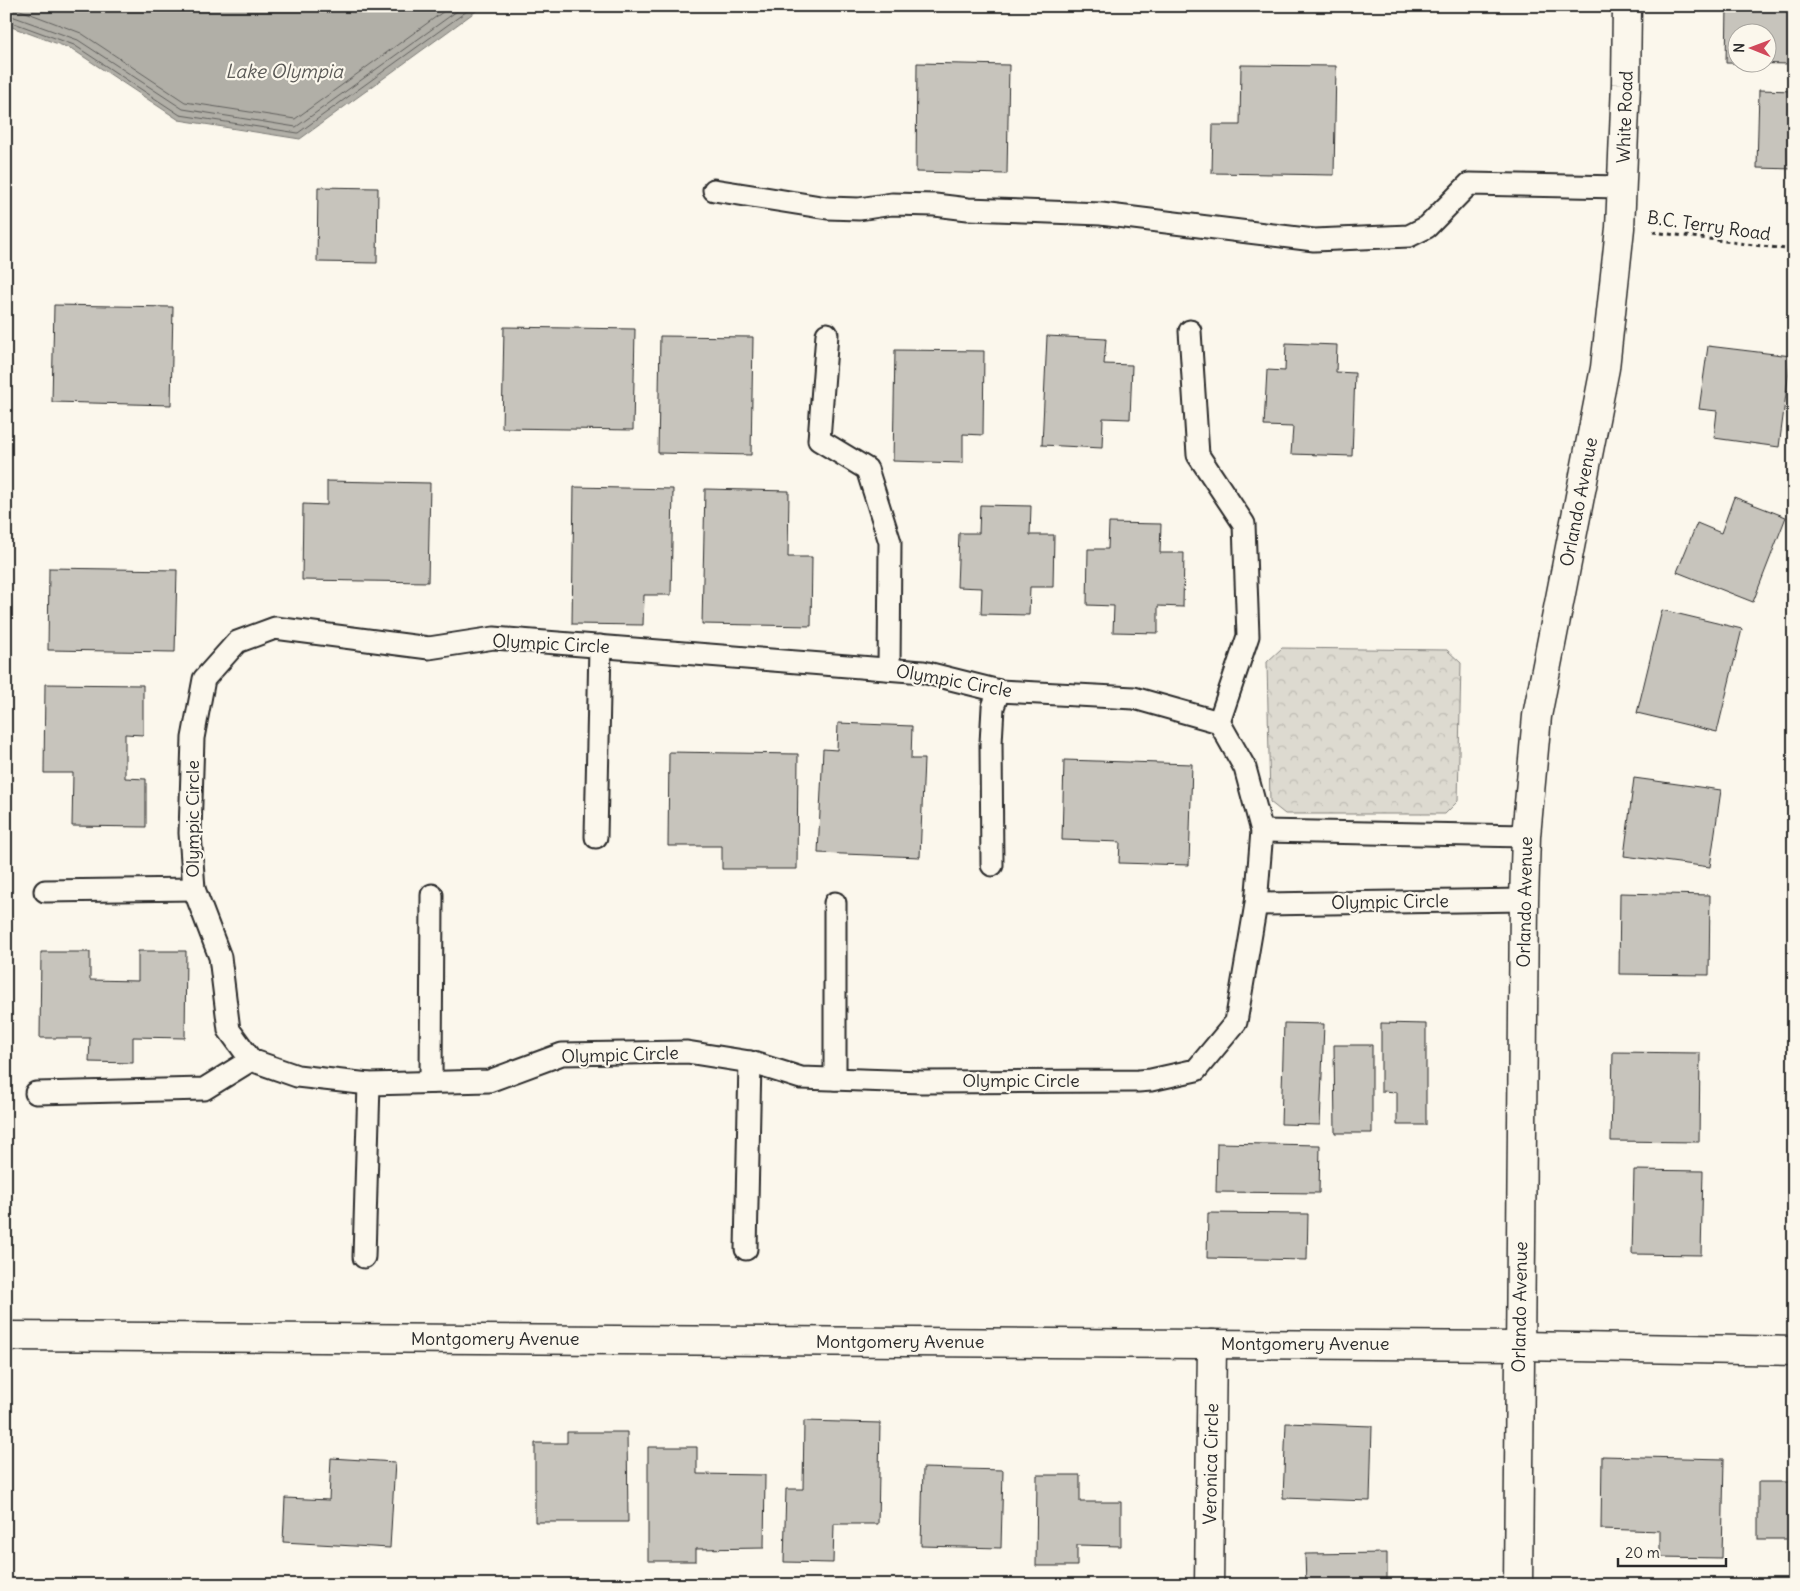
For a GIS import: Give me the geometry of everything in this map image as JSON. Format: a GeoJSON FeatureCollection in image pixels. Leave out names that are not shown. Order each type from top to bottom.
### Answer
{"type":"FeatureCollection","features":[{"type":"Feature","properties":{"kind":"street","name":"White Road"},"geometry":{"type":"LineString","coordinates":[[1620,228],[1627,6]]}},
{"type":"Feature","properties":{"kind":"street","name":"Orlando Avenue"},"geometry":{"type":"LineString","coordinates":[[1518,1585],[1526,836],[1537,716],[1605,368],[1620,228]]}},
{"type":"Feature","properties":{"kind":"street","name":"Montgomery Avenue"},"geometry":{"type":"LineString","coordinates":[[6,1336],[1520,1346],[1794,1351]]}},
{"type":"Feature","properties":{"kind":"street","name":"Veronica Circle"},"geometry":{"type":"LineString","coordinates":[[1209,1585],[1212,1344]]}},
{"type":"Feature","properties":{"kind":"lane"},"geometry":{"type":"LineString","coordinates":[[714,190],[827,208],[859,208],[892,204],[1101,214],[1314,240],[1409,236],[1427,227],[1470,184],[1622,187]]}},
{"type":"Feature","properties":{"kind":"lane"},"geometry":{"type":"LineString","coordinates":[[1190,331],[1198,455],[1244,524],[1248,636],[1219,722]]}},
{"type":"Feature","properties":{"kind":"lane"},"geometry":{"type":"LineString","coordinates":[[827,334],[819,440],[867,469],[890,542],[889,669]]}},
{"type":"Feature","properties":{"kind":"lane","name":"Olympic Circle"},"geometry":{"type":"LineString","coordinates":[[275,628],[429,648],[494,638],[923,672],[999,691],[1134,698],[1219,722],[1245,768],[1262,831],[1256,904],[1236,1022],[1196,1070],[1151,1080],[920,1082],[801,1078],[750,1062],[687,1052],[562,1054],[489,1080],[369,1084],[297,1076],[251,1060],[229,1030],[220,957],[194,890],[190,832],[193,738],[204,679],[237,642],[275,628]]}},
{"type":"Feature","properties":{"kind":"lane"},"geometry":{"type":"LineString","coordinates":[[596,837],[600,646]]}},
{"type":"Feature","properties":{"kind":"lane"},"geometry":{"type":"LineString","coordinates":[[992,866],[993,707],[999,691]]}},
{"type":"Feature","properties":{"kind":"lane"},"geometry":{"type":"LineString","coordinates":[[1262,831],[1526,836]]}},
{"type":"Feature","properties":{"kind":"lane"},"geometry":{"type":"LineString","coordinates":[[45,890],[194,890]]}},
{"type":"Feature","properties":{"kind":"lane"},"geometry":{"type":"LineString","coordinates":[[431,1082],[432,895]]}},
{"type":"Feature","properties":{"kind":"lane","name":"Olympic Circle"},"geometry":{"type":"LineString","coordinates":[[1256,904],[1524,900]]}},
{"type":"Feature","properties":{"kind":"lane"},"geometry":{"type":"LineString","coordinates":[[835,903],[835,1079]]}},
{"type":"Feature","properties":{"kind":"lane"},"geometry":{"type":"LineString","coordinates":[[36,1093],[204,1089],[251,1060]]}},
{"type":"Feature","properties":{"kind":"lane"},"geometry":{"type":"LineString","coordinates":[[746,1249],[750,1062]]}},
{"type":"Feature","properties":{"kind":"lane"},"geometry":{"type":"LineString","coordinates":[[364,1257],[369,1084]]}},
{"type":"Feature","properties":{"kind":"path","name":"B.C. Terry Road"},"geometry":{"type":"LineString","coordinates":[[1620,228],[1794,250]]}},
{"type":"Feature","properties":{"kind":"green space"},"geometry":{"type":"Polygon","coordinates":[[[1282,648],[1447,650],[1461,663],[1458,801],[1445,814],[1285,814],[1270,802],[1267,662],[1282,648]]]}},
{"type":"Feature","properties":{"kind":"water","name":"Lake Olympia"},"geometry":{"type":"Polygon","coordinates":[[[6,6],[483,6],[300,139],[179,120],[72,49],[6,25],[6,6]]]}},
{"type":"Feature","properties":{"kind":"building"},"geometry":{"type":"Polygon","coordinates":[[[1727,6],[1794,6],[1794,64],[1778,64],[1778,22],[1728,22],[1728,63],[1726,63],[1727,6]]]}},
{"type":"Feature","properties":{"kind":"building"},"geometry":{"type":"Polygon","coordinates":[[[917,63],[1009,65],[1007,174],[916,172],[917,63]]]}},
{"type":"Feature","properties":{"kind":"building"},"geometry":{"type":"Polygon","coordinates":[[[1241,65],[1336,66],[1334,175],[1212,173],[1213,125],[1240,125],[1241,65]]]}},
{"type":"Feature","properties":{"kind":"building"},"geometry":{"type":"Polygon","coordinates":[[[1759,90],[1794,91],[1794,169],[1757,168],[1759,90]]]}},
{"type":"Feature","properties":{"kind":"building"},"geometry":{"type":"Polygon","coordinates":[[[318,187],[378,188],[377,263],[317,262],[318,187]]]}},
{"type":"Feature","properties":{"kind":"building"},"geometry":{"type":"Polygon","coordinates":[[[54,305],[173,307],[171,405],[52,402],[54,305]]]}},
{"type":"Feature","properties":{"kind":"building"},"geometry":{"type":"Polygon","coordinates":[[[504,327],[635,329],[633,430],[502,428],[504,327]]]}},
{"type":"Feature","properties":{"kind":"building"},"geometry":{"type":"Polygon","coordinates":[[[660,336],[753,337],[751,455],[658,453],[660,336]]]}},
{"type":"Feature","properties":{"kind":"building"},"geometry":{"type":"Polygon","coordinates":[[[1047,336],[1106,339],[1104,364],[1132,365],[1130,419],[1103,418],[1102,448],[1042,445],[1047,336]]]}},
{"type":"Feature","properties":{"kind":"building"},"geometry":{"type":"Polygon","coordinates":[[[1286,343],[1337,345],[1336,372],[1355,373],[1352,456],[1291,454],[1293,427],[1264,426],[1267,370],[1285,371],[1286,343]]]}},
{"type":"Feature","properties":{"kind":"building"},"geometry":{"type":"Polygon","coordinates":[[[1708,346],[1791,356],[1779,447],[1714,438],[1717,411],[1699,409],[1708,346]]]}},
{"type":"Feature","properties":{"kind":"building"},"geometry":{"type":"Polygon","coordinates":[[[895,350],[984,351],[983,435],[963,434],[963,463],[893,461],[895,350]]]}},
{"type":"Feature","properties":{"kind":"building"},"geometry":{"type":"Polygon","coordinates":[[[327,481],[430,483],[428,582],[302,580],[303,504],[327,505],[327,481]]]}},
{"type":"Feature","properties":{"kind":"building"},"geometry":{"type":"Polygon","coordinates":[[[574,487],[673,489],[671,595],[644,595],[643,625],[572,624],[574,487]]]}},
{"type":"Feature","properties":{"kind":"building"},"geometry":{"type":"Polygon","coordinates":[[[705,489],[789,491],[788,557],[812,557],[811,626],[702,624],[705,489]]]}},
{"type":"Feature","properties":{"kind":"building"},"geometry":{"type":"Polygon","coordinates":[[[1734,497],[1786,517],[1753,602],[1677,572],[1697,523],[1721,533],[1734,497]]]}},
{"type":"Feature","properties":{"kind":"building"},"geometry":{"type":"Polygon","coordinates":[[[980,505],[1031,506],[1030,535],[1054,535],[1053,587],[1030,587],[1029,615],[981,614],[982,588],[957,587],[959,533],[979,533],[980,505]]]}},
{"type":"Feature","properties":{"kind":"building"},"geometry":{"type":"Polygon","coordinates":[[[1109,523],[1161,524],[1160,553],[1184,553],[1183,607],[1158,606],[1158,633],[1113,632],[1114,606],[1087,605],[1088,549],[1108,549],[1109,523]]]}},
{"type":"Feature","properties":{"kind":"building"},"geometry":{"type":"Polygon","coordinates":[[[49,568],[177,570],[175,652],[48,650],[49,568]]]}},
{"type":"Feature","properties":{"kind":"building"},"geometry":{"type":"Polygon","coordinates":[[[1662,610],[1742,629],[1717,732],[1637,713],[1662,610]]]}},
{"type":"Feature","properties":{"kind":"building"},"geometry":{"type":"Polygon","coordinates":[[[45,684],[143,685],[143,735],[125,734],[125,778],[146,779],[146,827],[72,826],[73,773],[44,773],[45,684]]]}},
{"type":"Feature","properties":{"kind":"building"},"geometry":{"type":"Polygon","coordinates":[[[838,723],[912,726],[911,759],[924,759],[920,857],[818,853],[823,749],[837,750],[838,723]]]}},
{"type":"Feature","properties":{"kind":"building"},"geometry":{"type":"Polygon","coordinates":[[[669,752],[798,754],[797,869],[722,869],[722,846],[668,846],[669,752]]]}},
{"type":"Feature","properties":{"kind":"building"},"geometry":{"type":"Polygon","coordinates":[[[1064,760],[1192,764],[1189,865],[1119,863],[1120,842],[1062,840],[1064,760]]]}},
{"type":"Feature","properties":{"kind":"building"},"geometry":{"type":"Polygon","coordinates":[[[1634,778],[1721,790],[1710,867],[1624,856],[1634,778]]]}},
{"type":"Feature","properties":{"kind":"building"},"geometry":{"type":"Polygon","coordinates":[[[1620,893],[1710,895],[1709,975],[1619,974],[1620,893]]]}},
{"type":"Feature","properties":{"kind":"building"},"geometry":{"type":"Polygon","coordinates":[[[138,951],[186,951],[185,1038],[133,1037],[133,1063],[89,1062],[90,1038],[40,1038],[41,952],[90,952],[90,980],[138,981],[138,951]]]}},
{"type":"Feature","properties":{"kind":"building"},"geometry":{"type":"Polygon","coordinates":[[[1284,1023],[1324,1024],[1320,1125],[1281,1124],[1284,1023]]]}},
{"type":"Feature","properties":{"kind":"building"},"geometry":{"type":"Polygon","coordinates":[[[1381,1023],[1426,1024],[1426,1125],[1397,1125],[1397,1092],[1381,1091],[1381,1023]]]}},
{"type":"Feature","properties":{"kind":"building"},"geometry":{"type":"Polygon","coordinates":[[[1334,1045],[1372,1045],[1372,1133],[1335,1133],[1334,1045]]]}},
{"type":"Feature","properties":{"kind":"building"},"geometry":{"type":"Polygon","coordinates":[[[1613,1052],[1700,1053],[1699,1142],[1611,1141],[1613,1052]]]}},
{"type":"Feature","properties":{"kind":"building"},"geometry":{"type":"Polygon","coordinates":[[[1217,1143],[1320,1145],[1319,1193],[1216,1192],[1217,1143]]]}},
{"type":"Feature","properties":{"kind":"building"},"geometry":{"type":"Polygon","coordinates":[[[1634,1170],[1703,1171],[1701,1255],[1632,1254],[1634,1170]]]}},
{"type":"Feature","properties":{"kind":"building"},"geometry":{"type":"Polygon","coordinates":[[[1208,1213],[1308,1214],[1307,1260],[1207,1258],[1208,1213]]]}},
{"type":"Feature","properties":{"kind":"building"},"geometry":{"type":"Polygon","coordinates":[[[804,1421],[880,1423],[878,1524],[834,1524],[833,1563],[784,1562],[786,1489],[803,1489],[804,1421]]]}},
{"type":"Feature","properties":{"kind":"building"},"geometry":{"type":"Polygon","coordinates":[[[1286,1423],[1372,1426],[1370,1501],[1283,1498],[1286,1423]]]}},
{"type":"Feature","properties":{"kind":"building"},"geometry":{"type":"Polygon","coordinates":[[[567,1432],[627,1432],[628,1522],[535,1522],[535,1443],[567,1443],[567,1432]]]}},
{"type":"Feature","properties":{"kind":"building"},"geometry":{"type":"Polygon","coordinates":[[[648,1447],[697,1447],[697,1474],[765,1475],[764,1548],[696,1549],[696,1561],[648,1561],[648,1447]]]}},
{"type":"Feature","properties":{"kind":"building"},"geometry":{"type":"Polygon","coordinates":[[[1602,1456],[1724,1459],[1722,1558],[1660,1557],[1660,1531],[1601,1529],[1602,1456]]]}},
{"type":"Feature","properties":{"kind":"building"},"geometry":{"type":"Polygon","coordinates":[[[331,1458],[395,1462],[390,1548],[283,1542],[285,1498],[329,1500],[331,1458]]]}},
{"type":"Feature","properties":{"kind":"building"},"geometry":{"type":"Polygon","coordinates":[[[923,1468],[1003,1470],[1001,1548],[921,1546],[923,1468]]]}},
{"type":"Feature","properties":{"kind":"building"},"geometry":{"type":"Polygon","coordinates":[[[1037,1475],[1080,1475],[1080,1502],[1121,1502],[1121,1546],[1077,1545],[1077,1566],[1036,1566],[1037,1475]]]}},
{"type":"Feature","properties":{"kind":"building"},"geometry":{"type":"Polygon","coordinates":[[[1758,1482],[1794,1482],[1794,1539],[1758,1539],[1758,1482]]]}},
{"type":"Feature","properties":{"kind":"building"},"geometry":{"type":"Polygon","coordinates":[[[1387,1553],[1387,1585],[1306,1585],[1305,1554],[1387,1553]]]}}]}
